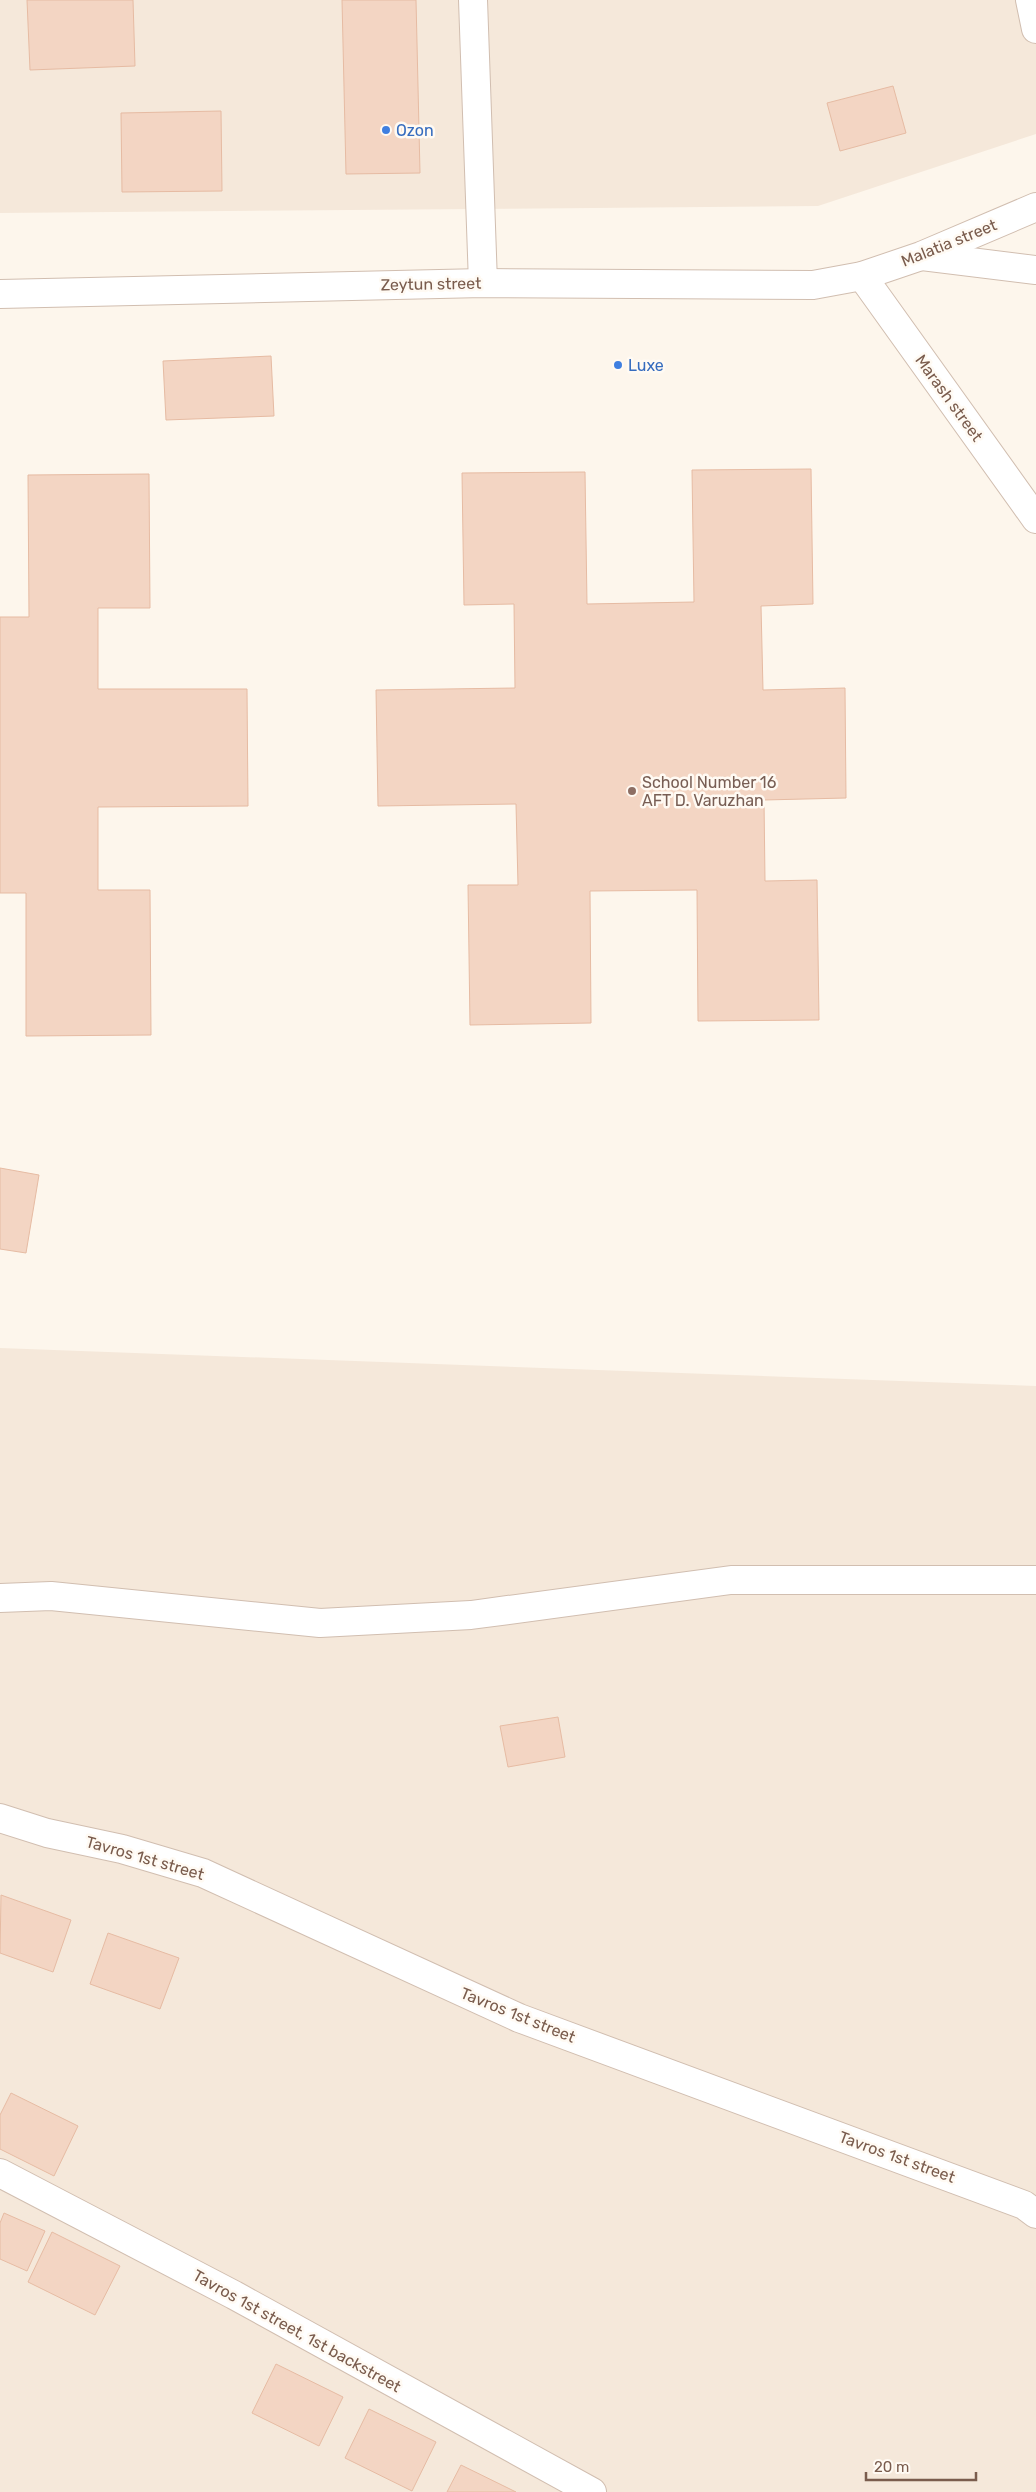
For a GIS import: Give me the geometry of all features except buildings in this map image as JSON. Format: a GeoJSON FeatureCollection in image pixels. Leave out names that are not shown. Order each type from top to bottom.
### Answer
{"type":"FeatureCollection","features":[{"type":"Feature","properties":{"kind":"street"},"geometry":{"type":"LineString","coordinates":[[473,0],[483,283]]}},
{"type":"Feature","properties":{"kind":"street"},"geometry":{"type":"LineString","coordinates":[[1030,0],[1036,29]]}},
{"type":"Feature","properties":{"kind":"street","name":"Malatia street"},"geometry":{"type":"LineString","coordinates":[[862,276],[921,256],[1036,207]]}},
{"type":"Feature","properties":{"kind":"street"},"geometry":{"type":"LineString","coordinates":[[921,256],[1036,270]]}},
{"type":"Feature","properties":{"kind":"street","name":"Zeytun street"},"geometry":{"type":"LineString","coordinates":[[0,294],[483,283],[813,285],[862,276]]}},
{"type":"Feature","properties":{"kind":"street","name":"Marash street"},"geometry":{"type":"LineString","coordinates":[[862,276],[1036,519]]}},
{"type":"Feature","properties":{"kind":"street"},"geometry":{"type":"LineString","coordinates":[[0,1598],[51,1596],[320,1623],[471,1615],[732,1580],[1036,1580]]}},
{"type":"Feature","properties":{"kind":"street","name":"Tavros 1st street"},"geometry":{"type":"LineString","coordinates":[[0,1818],[47,1833],[122,1849],[203,1873],[519,2018],[1024,2205],[1036,2214]]}},
{"type":"Feature","properties":{"kind":"street","name":"Tavros 1st street, 1st backstreet"},"geometry":{"type":"LineString","coordinates":[[0,2173],[234,2295],[592,2492]]}},
{"type":"Feature","properties":{"kind":"shaded area"},"geometry":{"type":"Polygon","coordinates":[[[0,0],[1036,0],[1036,134],[818,206],[0,213],[0,0]]]}},
{"type":"Feature","properties":{"kind":"shaded area"},"geometry":{"type":"Polygon","coordinates":[[[0,1348],[1036,1386],[1036,2492],[0,2492],[0,1348]]]}},
{"type":"Feature","properties":{"kind":"place","name":"Ozon"},"geometry":{"type":"Point","coordinates":[386,130]}},
{"type":"Feature","properties":{"kind":"place","name":"Luxe"},"geometry":{"type":"Point","coordinates":[618,365]}},
{"type":"Feature","properties":{"kind":"place","name":"School Number 16 AFT D. Varuzhan"},"geometry":{"type":"Point","coordinates":[632,791]}}]}
